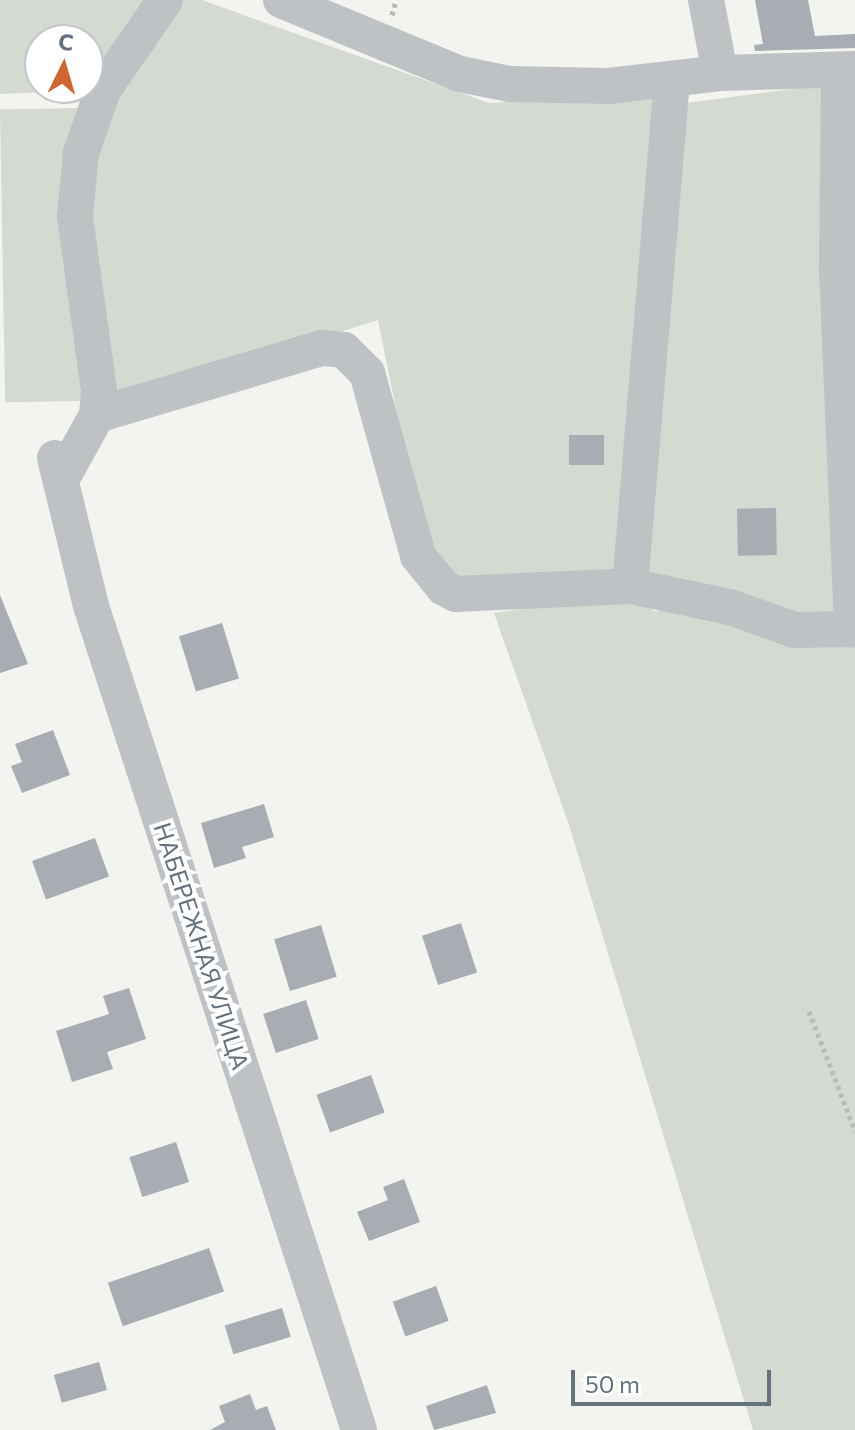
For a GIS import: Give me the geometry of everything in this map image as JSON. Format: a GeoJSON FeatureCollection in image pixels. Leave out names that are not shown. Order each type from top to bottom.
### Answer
{"type":"FeatureCollection","features":[{"type":"Feature","properties":{"kind":"street"},"geometry":{"type":"LineString","coordinates":[[165,0],[103,90],[81,153],[75,216],[99,390],[97,415],[322,348],[344,350],[367,373],[418,556],[444,588],[456,594],[630,586],[730,607],[795,630],[853,630],[837,269],[847,70],[720,73],[608,86],[510,84],[460,74],[281,0]]}},
{"type":"Feature","properties":{"kind":"street"},"geometry":{"type":"LineString","coordinates":[[706,0],[720,73]]}},
{"type":"Feature","properties":{"kind":"street"},"geometry":{"type":"LineString","coordinates":[[630,586],[672,79]]}},
{"type":"Feature","properties":{"kind":"street","name":"НАБЕРЕЖНАЯ УЛИЦА"},"geometry":{"type":"LineString","coordinates":[[97,415],[58,469],[91,606],[359,1430]]}},
{"type":"Feature","properties":{"kind":"path"},"geometry":{"type":"LineString","coordinates":[[809,1011],[855,1131]]}},
{"type":"Feature","properties":{"kind":"shaded area"},"geometry":{"type":"Polygon","coordinates":[[[0,0],[144,0],[104,59],[104,24],[24,24],[24,93],[0,94],[0,0]]]}},
{"type":"Feature","properties":{"kind":"shaded area"},"geometry":{"type":"Polygon","coordinates":[[[173,0],[202,0],[489,103],[661,92],[619,569],[470,584],[439,574],[413,494],[378,320],[122,401],[105,389],[85,219],[93,135],[173,0]]]}},
{"type":"Feature","properties":{"kind":"shaded area"},"geometry":{"type":"Polygon","coordinates":[[[830,84],[842,613],[797,616],[645,579],[679,104],[830,84]]]}},
{"type":"Feature","properties":{"kind":"shaded area"},"geometry":{"type":"Polygon","coordinates":[[[80,108],[85,401],[5,402],[0,109],[80,108]]]}},
{"type":"Feature","properties":{"kind":"shaded area"},"geometry":{"type":"Polygon","coordinates":[[[598,599],[641,603],[656,612],[663,607],[684,616],[855,625],[855,1430],[753,1430],[569,825],[494,613],[598,599]]]}},
{"type":"Feature","properties":{"kind":"building"},"geometry":{"type":"Polygon","coordinates":[[[755,0],[808,0],[815,36],[855,34],[855,48],[755,51],[754,45],[763,44],[755,0]]]}},
{"type":"Feature","properties":{"kind":"building"},"geometry":{"type":"Polygon","coordinates":[[[569,435],[604,435],[604,465],[569,465],[569,435]]]}},
{"type":"Feature","properties":{"kind":"building"},"geometry":{"type":"Polygon","coordinates":[[[776,508],[777,555],[738,556],[737,509],[776,508]]]}},
{"type":"Feature","properties":{"kind":"building"},"geometry":{"type":"Polygon","coordinates":[[[0,595],[28,664],[0,673],[0,595]]]}},
{"type":"Feature","properties":{"kind":"building"},"geometry":{"type":"Polygon","coordinates":[[[222,623],[239,678],[196,692],[179,636],[222,623]]]}},
{"type":"Feature","properties":{"kind":"building"},"geometry":{"type":"Polygon","coordinates":[[[53,730],[70,775],[22,793],[11,766],[22,762],[15,744],[53,730]]]}},
{"type":"Feature","properties":{"kind":"building"},"geometry":{"type":"Polygon","coordinates":[[[264,804],[274,837],[242,847],[246,858],[214,868],[201,823],[264,804]]]}},
{"type":"Feature","properties":{"kind":"building"},"geometry":{"type":"Polygon","coordinates":[[[95,838],[109,877],[46,899],[32,861],[95,838]]]}},
{"type":"Feature","properties":{"kind":"building"},"geometry":{"type":"Polygon","coordinates":[[[461,923],[477,972],[438,985],[422,936],[461,923]]]}},
{"type":"Feature","properties":{"kind":"building"},"geometry":{"type":"Polygon","coordinates":[[[321,925],[337,977],[290,991],[274,939],[321,925]]]}},
{"type":"Feature","properties":{"kind":"building"},"geometry":{"type":"Polygon","coordinates":[[[129,988],[146,1039],[107,1052],[113,1069],[72,1082],[56,1031],[109,1014],[103,996],[129,988]]]}},
{"type":"Feature","properties":{"kind":"building"},"geometry":{"type":"Polygon","coordinates":[[[306,1000],[319,1039],[276,1053],[263,1014],[306,1000]]]}},
{"type":"Feature","properties":{"kind":"building"},"geometry":{"type":"Polygon","coordinates":[[[371,1075],[385,1113],[330,1132],[316,1095],[371,1075]]]}},
{"type":"Feature","properties":{"kind":"building"},"geometry":{"type":"Polygon","coordinates":[[[176,1142],[189,1182],[142,1197],[129,1157],[176,1142]]]}},
{"type":"Feature","properties":{"kind":"building"},"geometry":{"type":"Polygon","coordinates":[[[404,1179],[420,1222],[369,1241],[357,1212],[388,1200],[383,1187],[404,1179]]]}},
{"type":"Feature","properties":{"kind":"building"},"geometry":{"type":"Polygon","coordinates":[[[209,1248],[224,1291],[123,1326],[108,1283],[209,1248]]]}},
{"type":"Feature","properties":{"kind":"building"},"geometry":{"type":"Polygon","coordinates":[[[436,1286],[449,1321],[405,1337],[393,1302],[436,1286]]]}},
{"type":"Feature","properties":{"kind":"building"},"geometry":{"type":"Polygon","coordinates":[[[282,1308],[291,1337],[233,1354],[225,1326],[282,1308]]]}},
{"type":"Feature","properties":{"kind":"building"},"geometry":{"type":"Polygon","coordinates":[[[99,1362],[107,1390],[62,1403],[54,1375],[99,1362]]]}},
{"type":"Feature","properties":{"kind":"building"},"geometry":{"type":"Polygon","coordinates":[[[487,1385],[496,1413],[434,1430],[426,1406],[487,1385]]]}},
{"type":"Feature","properties":{"kind":"building"},"geometry":{"type":"Polygon","coordinates":[[[250,1394],[256,1410],[267,1406],[276,1430],[210,1430],[225,1422],[219,1406],[250,1394]]]}}]}
